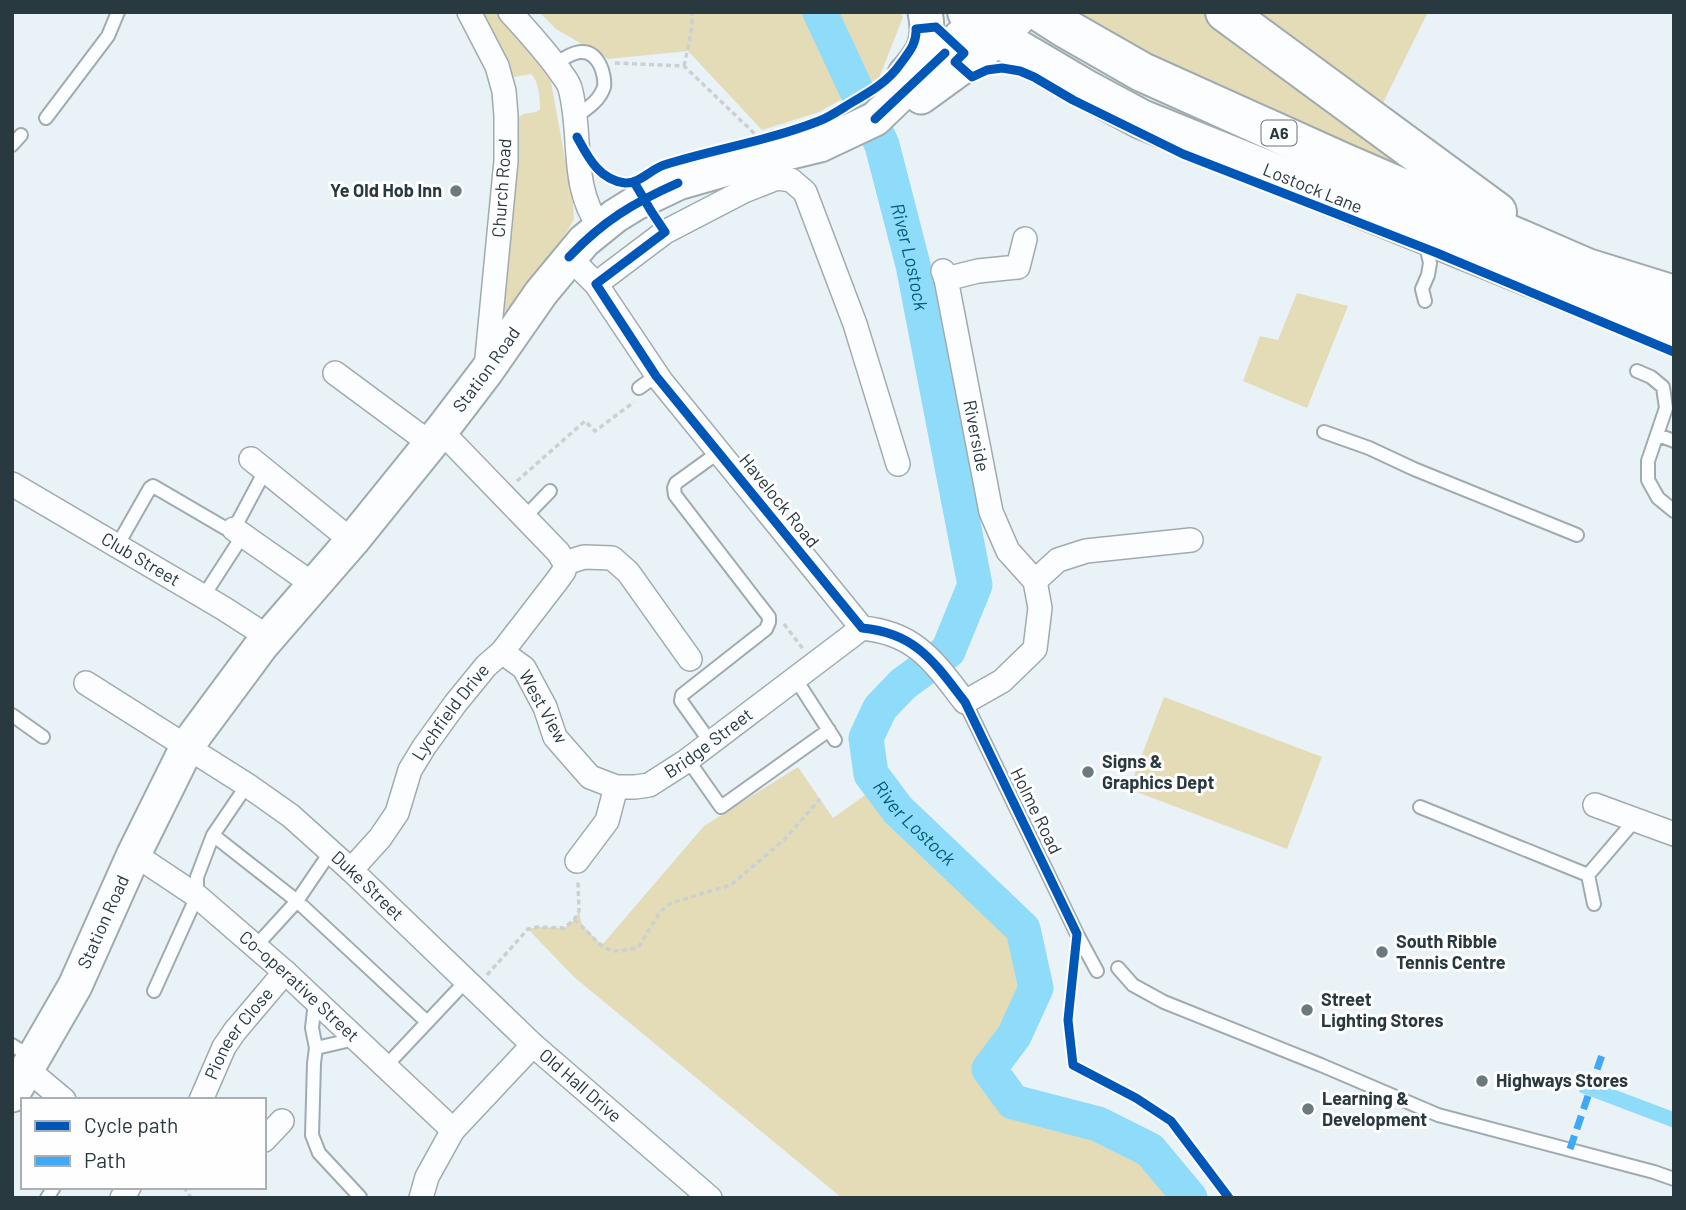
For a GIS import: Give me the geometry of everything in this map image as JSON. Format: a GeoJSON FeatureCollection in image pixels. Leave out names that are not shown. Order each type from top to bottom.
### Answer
{"type":"FeatureCollection","features":[{"type":"Feature","properties":{"kind":"highway"},"geometry":{"type":"LineString","coordinates":[[1225,12],[1550,252]]}},
{"type":"Feature","properties":{"kind":"highway","name":"Lostock Lane"},"geometry":{"type":"LineString","coordinates":[[1001,16],[1065,28],[1142,72],[1342,162],[1550,252],[1603,273],[1674,295]]}},
{"type":"Feature","properties":{"kind":"highway","name":"Lostock Lane"},"geometry":{"type":"LineString","coordinates":[[1001,16],[1087,90],[1141,119],[1674,335]]}},
{"type":"Feature","properties":{"kind":"highway"},"geometry":{"type":"LineString","coordinates":[[1603,273],[1674,307]]}},
{"type":"Feature","properties":{"kind":"main road"},"geometry":{"type":"LineString","coordinates":[[869,123],[881,100],[911,68],[927,43],[925,12]]}},
{"type":"Feature","properties":{"kind":"main road","name":"Station Road"},"geometry":{"type":"LineString","coordinates":[[21,1067],[75,986],[134,854],[187,747],[268,638],[436,438],[569,257],[600,228],[636,203],[678,183],[820,145],[869,123],[892,117],[983,52],[1001,16]]}},
{"type":"Feature","properties":{"kind":"street","name":"Church Road"},"geometry":{"type":"LineString","coordinates":[[469,12],[497,66],[504,91],[506,116],[506,161],[486,372]]}},
{"type":"Feature","properties":{"kind":"street"},"geometry":{"type":"LineString","coordinates":[[510,12],[545,50],[569,85],[577,137],[579,178],[590,214],[600,228]]}},
{"type":"Feature","properties":{"kind":"street"},"geometry":{"type":"LineString","coordinates":[[596,284],[665,232],[744,191],[777,178],[791,180],[805,192],[810,204],[855,324],[898,464]]}},
{"type":"Feature","properties":{"kind":"street","name":"Riverside"},"geometry":{"type":"LineString","coordinates":[[1025,239],[1018,268],[945,275],[991,512],[1008,551],[1035,581]]}},
{"type":"Feature","properties":{"kind":"street","name":"Havelock Road"},"geometry":{"type":"LineString","coordinates":[[569,257],[596,284],[652,382],[719,452],[862,628]]}},
{"type":"Feature","properties":{"kind":"street"},"geometry":{"type":"LineString","coordinates":[[335,373],[436,438],[502,494],[558,552],[565,563],[583,557],[612,558],[628,572],[690,659]]}},
{"type":"Feature","properties":{"kind":"street"},"geometry":{"type":"LineString","coordinates":[[258,465],[352,541]]}},
{"type":"Feature","properties":{"kind":"street","name":"Club Street"},"geometry":{"type":"LineString","coordinates":[[12,484],[268,638]]}},
{"type":"Feature","properties":{"kind":"street"},"geometry":{"type":"LineString","coordinates":[[238,532],[314,585]]}},
{"type":"Feature","properties":{"kind":"street"},"geometry":{"type":"LineString","coordinates":[[862,628],[882,630],[916,645],[939,668],[965,702],[1002,681],[1035,649],[1040,608],[1035,581],[1058,560],[1086,551],[1191,540]]}},
{"type":"Feature","properties":{"kind":"street","name":"Lychfield Drive"},"geometry":{"type":"LineString","coordinates":[[351,870],[380,838],[397,813],[410,770],[424,747],[455,704],[486,666],[502,652],[556,582],[564,571],[565,563]]}},
{"type":"Feature","properties":{"kind":"street","name":"Bridge Street"},"geometry":{"type":"LineString","coordinates":[[616,787],[649,785],[688,760],[862,628]]}},
{"type":"Feature","properties":{"kind":"street","name":"West View"},"geometry":{"type":"LineString","coordinates":[[502,652],[524,668],[545,707],[555,737],[576,762],[590,777],[616,787]]}},
{"type":"Feature","properties":{"kind":"street"},"geometry":{"type":"LineString","coordinates":[[86,683],[187,747]]}},
{"type":"Feature","properties":{"kind":"street","name":"Duke Street"},"geometry":{"type":"LineString","coordinates":[[187,747],[291,816],[533,1045]]}},
{"type":"Feature","properties":{"kind":"street"},"geometry":{"type":"LineString","coordinates":[[578,861],[607,821],[616,787]]}},
{"type":"Feature","properties":{"kind":"street"},"geometry":{"type":"LineString","coordinates":[[1595,805],[1674,834]]}},
{"type":"Feature","properties":{"kind":"street","name":"Co-operative Street"},"geometry":{"type":"LineString","coordinates":[[134,854],[197,896],[285,972],[453,1130]]}},
{"type":"Feature","properties":{"kind":"street","name":"Pioneer Close"},"geometry":{"type":"LineString","coordinates":[[203,1098],[224,1047],[285,972]]}},
{"type":"Feature","properties":{"kind":"street","name":"Old Hall Drive"},"geometry":{"type":"LineString","coordinates":[[421,1198],[427,1177],[453,1130],[533,1045],[710,1198]]}},
{"type":"Feature","properties":{"kind":"street"},"geometry":{"type":"LineString","coordinates":[[21,1067],[61,1098]]}},
{"type":"Feature","properties":{"kind":"street"},"geometry":{"type":"LineString","coordinates":[[266,1138],[282,1121]]}},
{"type":"Feature","properties":{"kind":"lane"},"geometry":{"type":"LineString","coordinates":[[46,118],[108,36],[118,12]]}},
{"type":"Feature","properties":{"kind":"lane"},"geometry":{"type":"LineString","coordinates":[[555,64],[569,54],[582,52],[594,55],[602,68],[604,85],[594,104],[574,118]]}},
{"type":"Feature","properties":{"kind":"lane"},"geometry":{"type":"LineString","coordinates":[[1421,232],[1430,263],[1422,289],[1425,301]]}},
{"type":"Feature","properties":{"kind":"lane"},"geometry":{"type":"LineString","coordinates":[[1637,370],[1663,387],[1666,408],[1648,461],[1648,480],[1658,498],[1674,511]]}},
{"type":"Feature","properties":{"kind":"lane"},"geometry":{"type":"LineString","coordinates":[[1324,432],[1369,448],[1577,535]]}},
{"type":"Feature","properties":{"kind":"lane"},"geometry":{"type":"LineString","coordinates":[[1658,435],[1674,441]]}},
{"type":"Feature","properties":{"kind":"lane"},"geometry":{"type":"LineString","coordinates":[[711,743],[681,701],[682,695],[766,629],[769,622],[769,617],[675,495],[676,483],[719,452]]}},
{"type":"Feature","properties":{"kind":"lane"},"geometry":{"type":"LineString","coordinates":[[203,597],[238,532],[258,465]]}},
{"type":"Feature","properties":{"kind":"lane"},"geometry":{"type":"LineString","coordinates":[[117,546],[153,486],[225,528],[238,532]]}},
{"type":"Feature","properties":{"kind":"lane"},"geometry":{"type":"LineString","coordinates":[[524,518],[550,491]]}},
{"type":"Feature","properties":{"kind":"lane"},"geometry":{"type":"LineString","coordinates":[[688,760],[720,807],[832,735],[795,678]]}},
{"type":"Feature","properties":{"kind":"lane","name":"Holme Road"},"geometry":{"type":"LineString","coordinates":[[965,702],[1097,971]]}},
{"type":"Feature","properties":{"kind":"lane"},"geometry":{"type":"LineString","coordinates":[[12,715],[43,737]]}},
{"type":"Feature","properties":{"kind":"lane"},"geometry":{"type":"LineString","coordinates":[[154,991],[197,896],[197,877],[213,835],[247,785]]}},
{"type":"Feature","properties":{"kind":"lane"},"geometry":{"type":"LineString","coordinates":[[1420,807],[1588,875]]}},
{"type":"Feature","properties":{"kind":"lane"},"geometry":{"type":"LineString","coordinates":[[1588,875],[1635,820]]}},
{"type":"Feature","properties":{"kind":"lane"},"geometry":{"type":"LineString","coordinates":[[213,835],[297,901],[427,1022]]}},
{"type":"Feature","properties":{"kind":"lane"},"geometry":{"type":"LineString","coordinates":[[255,947],[297,901],[331,851]]}},
{"type":"Feature","properties":{"kind":"lane"},"geometry":{"type":"LineString","coordinates":[[1588,875],[1594,904]]}},
{"type":"Feature","properties":{"kind":"lane"},"geometry":{"type":"LineString","coordinates":[[1118,968],[1133,985],[1164,1002],[1438,1115],[1674,1179]]}},
{"type":"Feature","properties":{"kind":"lane"},"geometry":{"type":"LineString","coordinates":[[385,1067],[427,1022],[470,985]]}},
{"type":"Feature","properties":{"kind":"lane"},"geometry":{"type":"LineString","coordinates":[[315,1002],[312,1028],[316,1048],[312,1135],[319,1153],[360,1197]]}},
{"type":"Feature","properties":{"kind":"lane"},"geometry":{"type":"LineString","coordinates":[[316,1048],[355,1040]]}},
{"type":"Feature","properties":{"kind":"path"},"geometry":{"type":"LineString","coordinates":[[684,66],[692,28],[692,12]]}},
{"type":"Feature","properties":{"kind":"path"},"geometry":{"type":"LineString","coordinates":[[599,63],[684,66],[762,140],[749,144]]}},
{"type":"Feature","properties":{"kind":"path"},"geometry":{"type":"LineString","coordinates":[[502,494],[585,421],[595,431],[652,382]]}},
{"type":"Feature","properties":{"kind":"path"},"geometry":{"type":"LineString","coordinates":[[769,622],[782,621],[814,664]]}},
{"type":"Feature","properties":{"kind":"path"},"geometry":{"type":"LineString","coordinates":[[574,920],[601,945],[612,951],[638,948],[660,912],[671,903],[731,885],[785,839],[820,799]]}},
{"type":"Feature","properties":{"kind":"path"},"geometry":{"type":"LineString","coordinates":[[470,985],[528,929],[564,928],[574,920],[579,911],[578,861]]}},
{"type":"Feature","properties":{"kind":"shaded area"},"geometry":{"type":"Polygon","coordinates":[[[480,12],[496,12],[540,58],[551,82],[573,203],[574,219],[568,230],[510,312],[501,310],[515,120],[523,114],[540,109],[539,95],[536,81],[531,74],[514,77],[508,69],[480,12]]]}},
{"type":"Feature","properties":{"kind":"shaded area"},"geometry":{"type":"Polygon","coordinates":[[[539,12],[900,12],[903,17],[879,78],[819,112],[762,130],[688,51],[608,59],[556,29],[539,12]]]}},
{"type":"Feature","properties":{"kind":"shaded area"},"geometry":{"type":"Polygon","coordinates":[[[1069,12],[1204,12],[1341,116],[1459,196],[1213,88],[1069,12]]]}},
{"type":"Feature","properties":{"kind":"shaded area"},"geometry":{"type":"Polygon","coordinates":[[[1245,12],[1428,12],[1381,107],[1245,12]]]}},
{"type":"Feature","properties":{"kind":"shaded area"},"geometry":{"type":"Polygon","coordinates":[[[1297,293],[1348,306],[1307,408],[1243,381],[1260,336],[1278,340],[1297,293]]]}},
{"type":"Feature","properties":{"kind":"shaded area"},"geometry":{"type":"Polygon","coordinates":[[[1164,697],[1322,757],[1287,849],[1129,789],[1164,697]]]}},
{"type":"Feature","properties":{"kind":"shaded area"},"geometry":{"type":"Polygon","coordinates":[[[798,767],[833,818],[879,785],[898,810],[1023,929],[1036,988],[989,1069],[1014,1102],[1098,1124],[1150,1150],[1190,1198],[842,1198],[574,977],[528,929],[564,928],[574,920],[579,911],[582,925],[602,945],[704,826],[798,767]]]}},
{"type":"Feature","properties":{"kind":"water"},"geometry":{"type":"Polygon","coordinates":[[[1584,1078],[1674,1112],[1674,1128],[1579,1092],[1584,1078]]]}},
{"type":"Feature","properties":{"kind":"waterway","name":"River Lostock"},"geometry":{"type":"LineString","coordinates":[[820,12],[882,145],[913,265],[975,585],[948,651],[903,684],[880,708],[866,738],[871,774],[898,810],[1023,929],[1036,988],[1014,1036],[989,1069],[1013,1102],[1098,1124],[1150,1150],[1190,1198]]}},
{"type":"Feature","properties":{"kind":"marked path"},"geometry":{"type":"LineString","coordinates":[[1570,1149],[1602,1055]]}},
{"type":"Feature","properties":{"kind":"cycle path"},"geometry":{"type":"LineString","coordinates":[[577,137],[590,160],[601,172],[616,181],[630,183],[664,165],[780,134],[827,117],[885,81],[912,47],[916,29],[936,27],[964,53],[955,62],[972,77],[987,70],[1002,68],[1020,71],[1183,154],[1437,253],[1674,352]]}},
{"type":"Feature","properties":{"kind":"cycle path"},"geometry":{"type":"LineString","coordinates":[[875,119],[945,53]]}},
{"type":"Feature","properties":{"kind":"cycle path"},"geometry":{"type":"LineString","coordinates":[[634,182],[665,232],[596,284],[656,376],[862,628],[881,631],[910,643],[933,662],[965,702],[1077,934],[1068,1020],[1073,1065],[1136,1098],[1171,1121],[1229,1198]]}},
{"type":"Feature","properties":{"kind":"cycle path"},"geometry":{"type":"LineString","coordinates":[[569,257],[619,214],[678,183]]}},
{"type":"Feature","properties":{"kind":"place","name":"Ye Old Hob Inn"},"geometry":{"type":"Point","coordinates":[456,191]}},
{"type":"Feature","properties":{"kind":"place","name":"Signs & Graphics Dept"},"geometry":{"type":"Point","coordinates":[1088,772]}},
{"type":"Feature","properties":{"kind":"place","name":"South Ribble Tennis Centre"},"geometry":{"type":"Point","coordinates":[1382,952]}},
{"type":"Feature","properties":{"kind":"place","name":"Street Lighting Stores"},"geometry":{"type":"Point","coordinates":[1307,1010]}},
{"type":"Feature","properties":{"kind":"place","name":"Highways Stores"},"geometry":{"type":"Point","coordinates":[1482,1081]}},
{"type":"Feature","properties":{"kind":"place","name":"Learning & Development"},"geometry":{"type":"Point","coordinates":[1308,1109]}}]}
